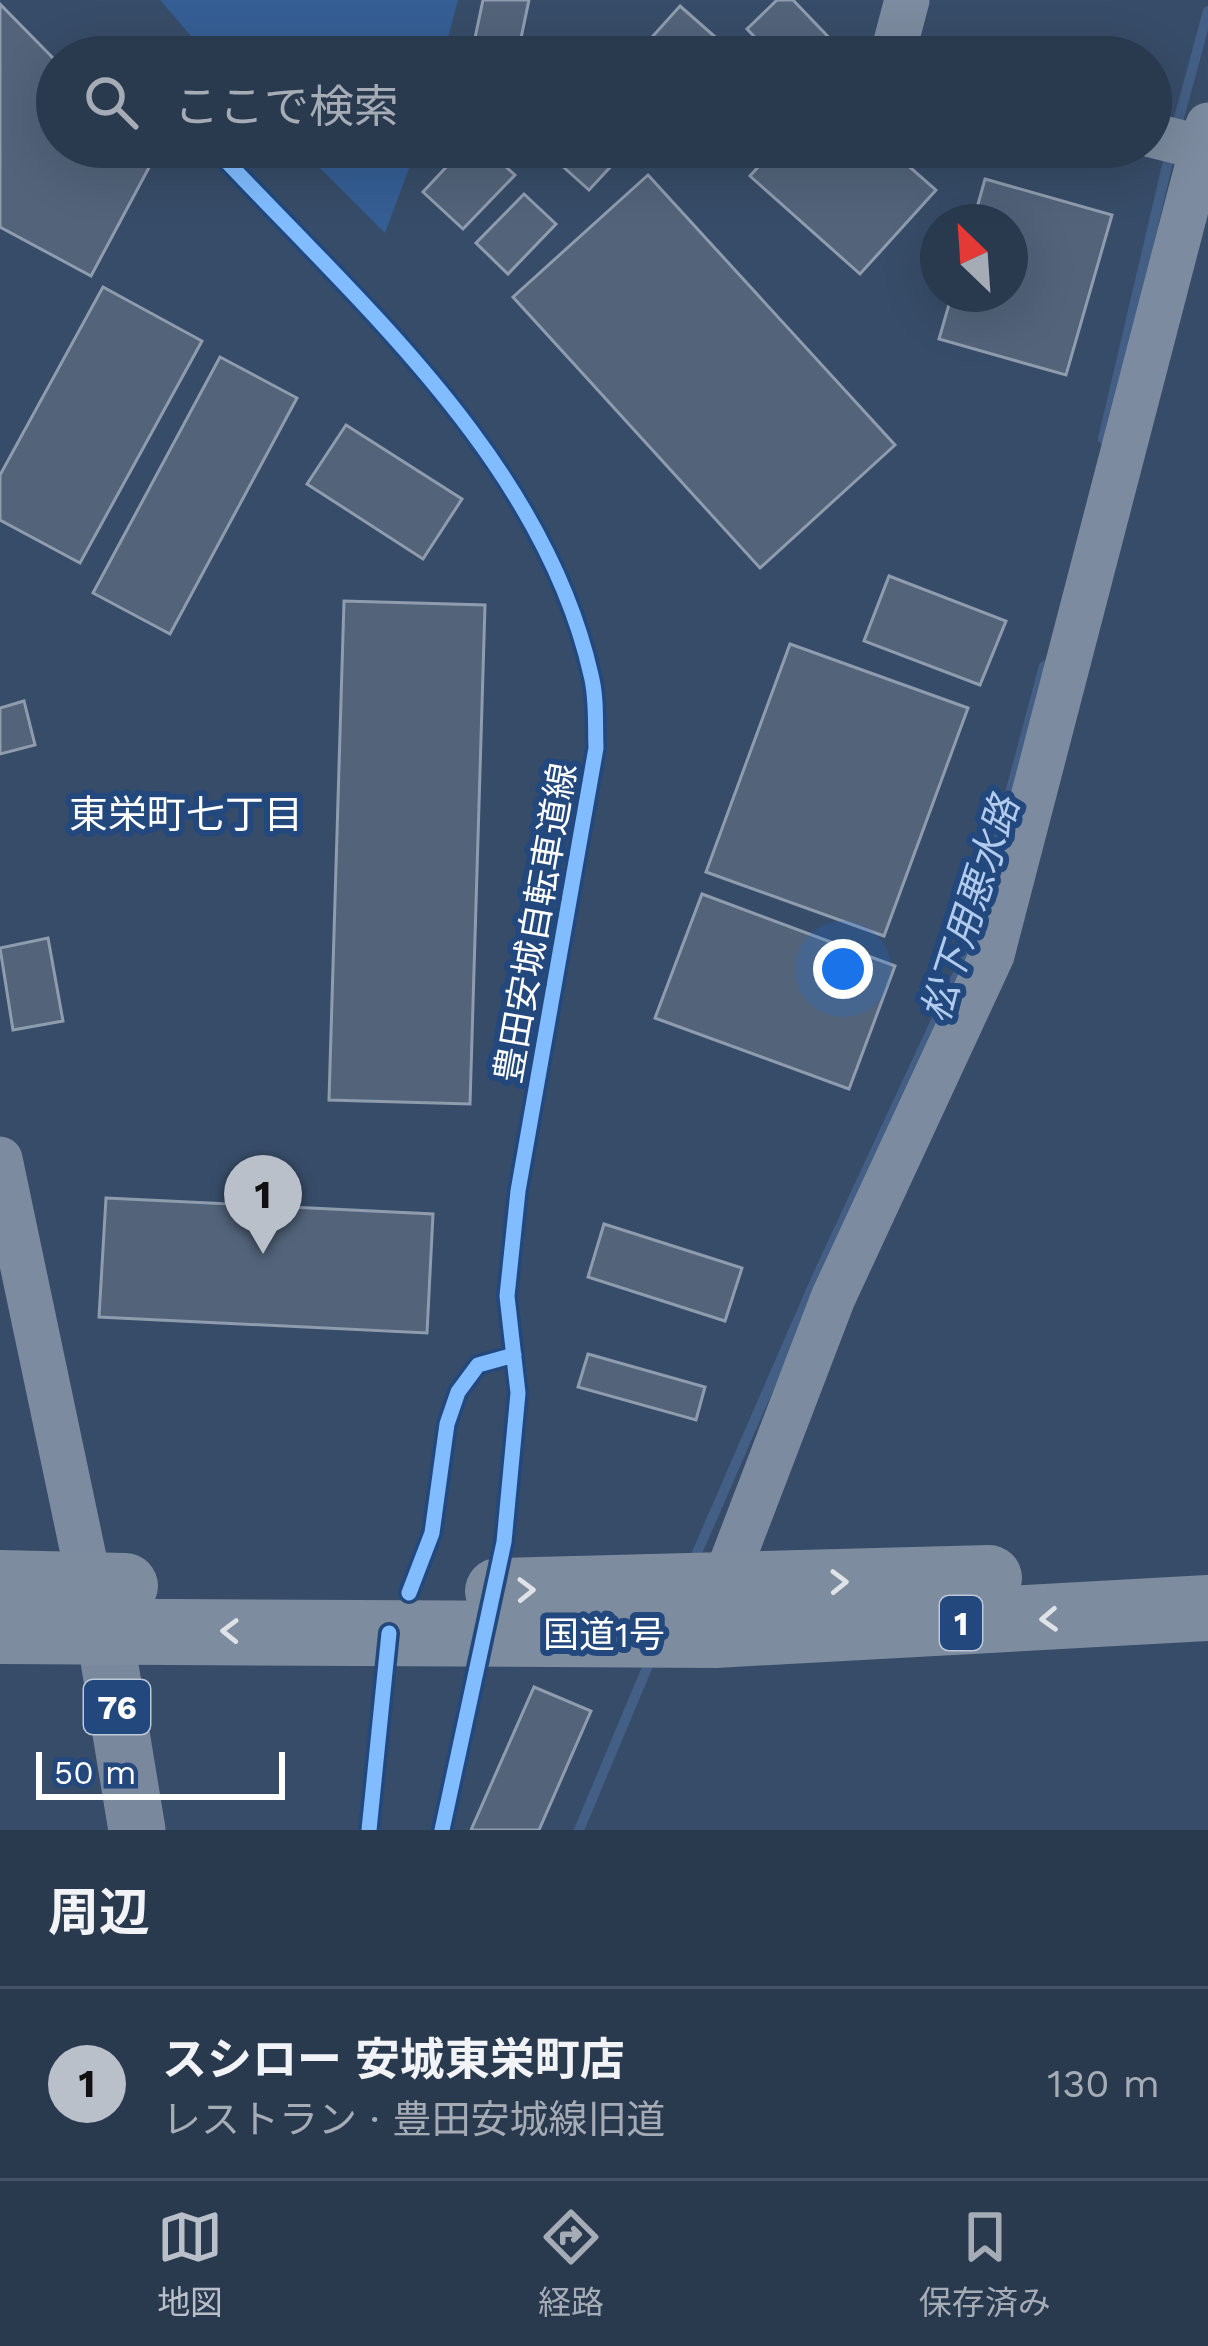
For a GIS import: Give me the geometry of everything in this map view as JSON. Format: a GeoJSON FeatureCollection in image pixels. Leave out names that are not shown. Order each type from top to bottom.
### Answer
{"type":"FeatureCollection","features":[{"type":"Feature","properties":{"kind":"highway","name":"国道1号"},"geometry":{"type":"LineString","coordinates":[[718,1610],[1208,1566]]}},
{"type":"Feature","properties":{"kind":"highway","name":"国道1号"},"geometry":{"type":"LineString","coordinates":[[0,1583],[97,1608],[399,1613],[1208,1608]]}},
{"type":"Feature","properties":{"kind":"highway","name":"国道1号"},"geometry":{"type":"LineString","coordinates":[[0,1631],[97,1608]]}},
{"type":"Feature","properties":{"kind":"main road","name":"76"},"geometry":{"type":"LineString","coordinates":[[97,1608],[137,1830]]}},
{"type":"Feature","properties":{"kind":"street"},"geometry":{"type":"LineString","coordinates":[[898,36],[907,0]]}},
{"type":"Feature","properties":{"kind":"street"},"geometry":{"type":"LineString","coordinates":[[718,1610],[833,1298],[992,955],[1182,138]]}},
{"type":"Feature","properties":{"kind":"street"},"geometry":{"type":"LineString","coordinates":[[0,1159],[97,1608]]}},
{"type":"Feature","properties":{"kind":"shaded area"},"geometry":{"type":"Polygon","coordinates":[[[160,0],[458,0],[449,36],[191,36],[160,0]]]}},
{"type":"Feature","properties":{"kind":"shaded area"},"geometry":{"type":"Polygon","coordinates":[[[320,168],[409,168],[385,233],[320,168]]]}},
{"type":"Feature","properties":{"kind":"building"},"geometry":{"type":"Polygon","coordinates":[[[483,0],[529,0],[521,36],[475,36],[483,0]]]}},
{"type":"Feature","properties":{"kind":"building"},"geometry":{"type":"Polygon","coordinates":[[[777,0],[793,0],[827,36],[754,36],[747,29],[777,0]]]}},
{"type":"Feature","properties":{"kind":"building"},"geometry":{"type":"Polygon","coordinates":[[[0,4],[36,41],[36,168],[149,168],[91,276],[0,227],[0,4]]]}},
{"type":"Feature","properties":{"kind":"building"},"geometry":{"type":"Polygon","coordinates":[[[680,6],[714,36],[653,36],[680,6]]]}},
{"type":"Feature","properties":{"kind":"building"},"geometry":{"type":"Polygon","coordinates":[[[445,168],[507,168],[515,175],[463,229],[423,192],[445,168]]]}},
{"type":"Feature","properties":{"kind":"building"},"geometry":{"type":"Polygon","coordinates":[[[564,168],[609,168],[589,190],[564,168]]]}},
{"type":"Feature","properties":{"kind":"building"},"geometry":{"type":"Polygon","coordinates":[[[757,168],[911,168],[936,190],[860,274],[750,176],[757,168]]]}},
{"type":"Feature","properties":{"kind":"building"},"geometry":{"type":"Polygon","coordinates":[[[648,175],[895,445],[760,568],[513,297],[648,175]]]}},
{"type":"Feature","properties":{"kind":"building"},"geometry":{"type":"Polygon","coordinates":[[[985,179],[1112,215],[1066,375],[939,339],[947,312],[1028,312],[1028,204],[978,204],[985,179]]]}},
{"type":"Feature","properties":{"kind":"building"},"geometry":{"type":"Polygon","coordinates":[[[524,194],[556,224],[508,274],[476,243],[524,194]]]}},
{"type":"Feature","properties":{"kind":"building"},"geometry":{"type":"Polygon","coordinates":[[[103,287],[202,341],[80,563],[0,520],[0,475],[103,287]]]}},
{"type":"Feature","properties":{"kind":"building"},"geometry":{"type":"Polygon","coordinates":[[[220,357],[297,398],[170,634],[93,593],[220,357]]]}},
{"type":"Feature","properties":{"kind":"building"},"geometry":{"type":"Polygon","coordinates":[[[346,425],[462,499],[423,559],[307,484],[346,425]]]}},
{"type":"Feature","properties":{"kind":"building"},"geometry":{"type":"Polygon","coordinates":[[[889,576],[1006,621],[980,685],[864,641],[889,576]]]}},
{"type":"Feature","properties":{"kind":"building"},"geometry":{"type":"Polygon","coordinates":[[[344,601],[485,605],[470,1104],[329,1100],[344,601]]]}},
{"type":"Feature","properties":{"kind":"building"},"geometry":{"type":"Polygon","coordinates":[[[790,644],[968,708],[884,936],[706,872],[790,644]]]}},
{"type":"Feature","properties":{"kind":"building"},"geometry":{"type":"Polygon","coordinates":[[[24,701],[35,745],[0,754],[0,708],[24,701]]]}},
{"type":"Feature","properties":{"kind":"building"},"geometry":{"type":"Polygon","coordinates":[[[702,894],[895,966],[849,1089],[655,1018],[702,894]]]}},
{"type":"Feature","properties":{"kind":"building"},"geometry":{"type":"Polygon","coordinates":[[[48,938],[63,1021],[13,1030],[0,948],[48,938]]]}},
{"type":"Feature","properties":{"kind":"building"},"geometry":{"type":"Polygon","coordinates":[[[106,1198],[433,1214],[427,1333],[99,1317],[106,1198]]]}},
{"type":"Feature","properties":{"kind":"building"},"geometry":{"type":"Polygon","coordinates":[[[604,1224],[742,1268],[725,1321],[588,1277],[604,1224]]]}},
{"type":"Feature","properties":{"kind":"building"},"geometry":{"type":"Polygon","coordinates":[[[588,1354],[705,1387],[696,1420],[578,1387],[588,1354]]]}},
{"type":"Feature","properties":{"kind":"building"},"geometry":{"type":"Polygon","coordinates":[[[534,1687],[591,1711],[539,1830],[471,1830],[534,1687]]]}},
{"type":"Feature","properties":{"kind":"waterway","name":"松下用悪水路"},"geometry":{"type":"LineString","coordinates":[[1176,129],[1208,11]]}},
{"type":"Feature","properties":{"kind":"waterway","name":"松下用悪水路"},"geometry":{"type":"LineString","coordinates":[[1103,439],[1166,168]]}},
{"type":"Feature","properties":{"kind":"waterway","name":"松下用悪水路"},"geometry":{"type":"LineString","coordinates":[[693,1562],[816,1279],[958,973],[1044,666]]}},
{"type":"Feature","properties":{"kind":"waterway","name":"松下用悪水路"},"geometry":{"type":"LineString","coordinates":[[579,1830],[652,1656]]}},
{"type":"Feature","properties":{"kind":"cycle path","name":"豊田安城自転車道線"},"geometry":{"type":"LineString","coordinates":[[233,168],[383,325],[488,454],[532,524],[567,597],[594,693],[596,748],[518,1191],[507,1296],[518,1393],[504,1542],[442,1830]]}},
{"type":"Feature","properties":{"kind":"cycle path"},"geometry":{"type":"LineString","coordinates":[[409,1593],[432,1533],[447,1424],[458,1392],[478,1365],[514,1355]]}},
{"type":"Feature","properties":{"kind":"cycle path"},"geometry":{"type":"LineString","coordinates":[[369,1830],[389,1633]]}},
{"type":"Feature","properties":{"kind":"place","name":"スシロー 安城東栄町店"},"geometry":{"type":"Point","coordinates":[263,1254]}},
{"type":"Feature","properties":{"kind":"district","name":"東栄町七丁目"},"geometry":{"type":"Point","coordinates":[186,814]}}]}
